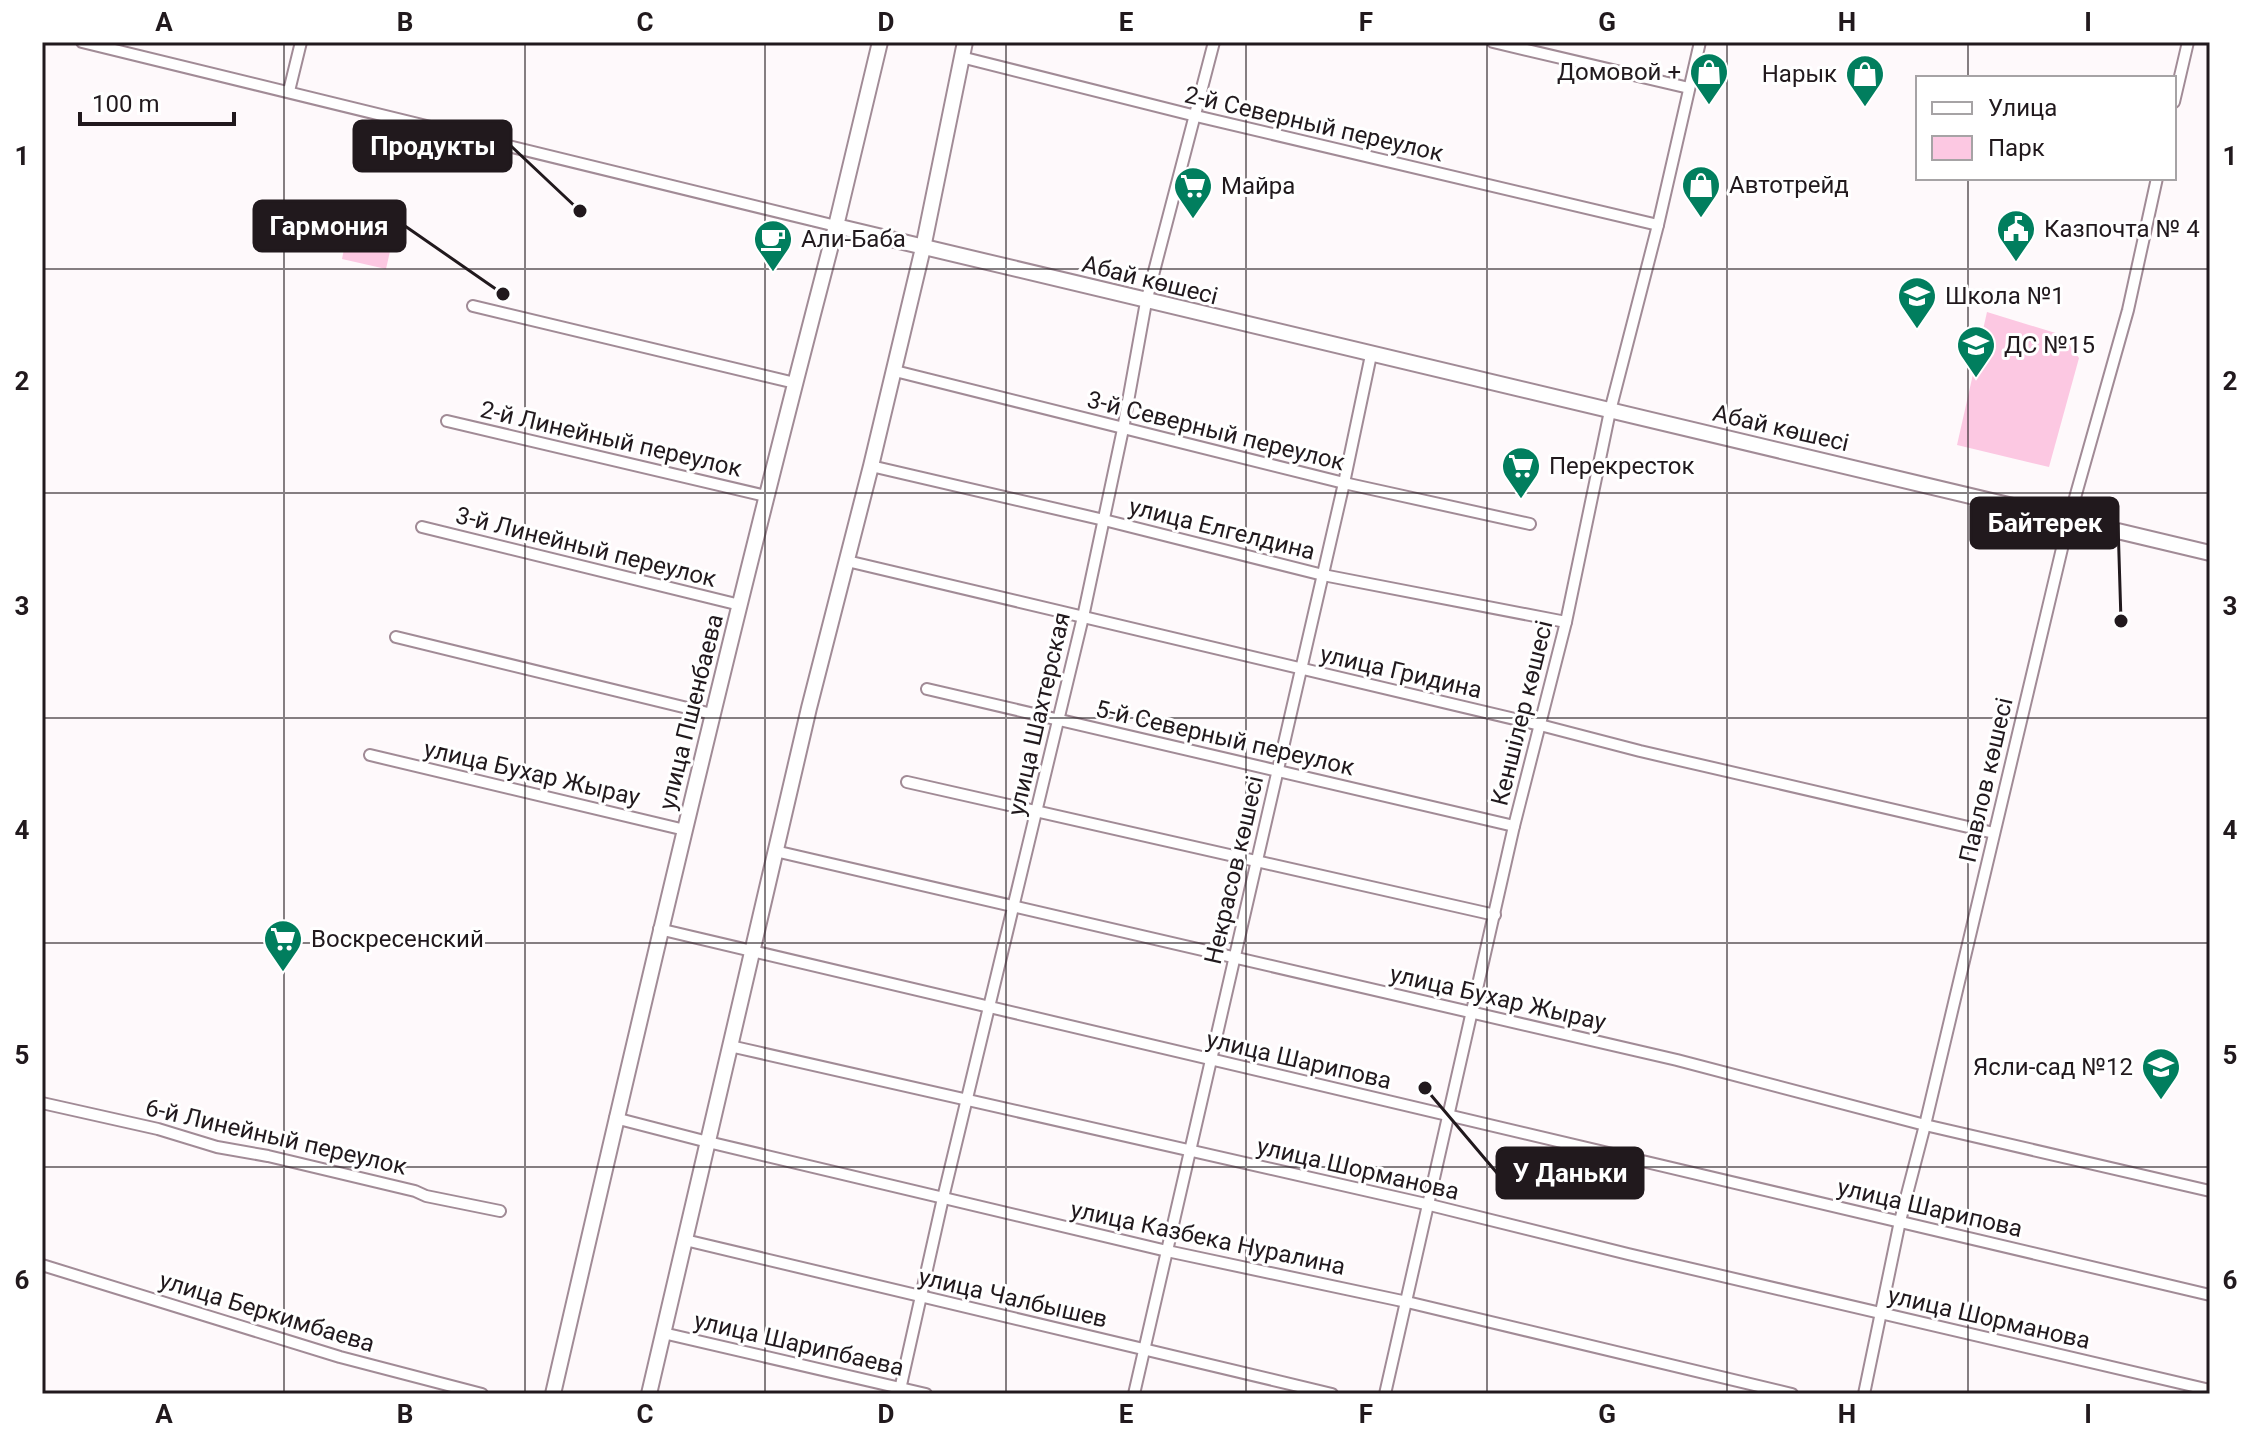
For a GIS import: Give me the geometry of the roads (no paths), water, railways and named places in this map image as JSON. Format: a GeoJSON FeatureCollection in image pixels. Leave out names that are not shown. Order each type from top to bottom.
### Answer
{"type":"FeatureCollection","features":[{"type":"Feature","properties":{"kind":"street","name":"Абай көшесі"},"geometry":{"type":"LineString","coordinates":[[82,42],[1146,302],[2210,553]]}},
{"type":"Feature","properties":{"kind":"street"},"geometry":{"type":"LineString","coordinates":[[289,91],[301,42]]}},
{"type":"Feature","properties":{"kind":"street","name":"улица Пшенбаева"},"geometry":{"type":"LineString","coordinates":[[553,1394],[659,929],[880,42]]}},
{"type":"Feature","properties":{"kind":"street"},"geometry":{"type":"LineString","coordinates":[[649,1394],[775,851],[895,371],[965,42]]}},
{"type":"Feature","properties":{"kind":"street","name":"улица Шахтерская"},"geometry":{"type":"LineString","coordinates":[[900,1391],[943,1198],[1083,617],[1146,302],[1214,42]]}},
{"type":"Feature","properties":{"kind":"street"},"geometry":{"type":"LineString","coordinates":[[1493,42],[1689,88]]}},
{"type":"Feature","properties":{"kind":"street","name":"Кеншілер көшесі"},"geometry":{"type":"LineString","coordinates":[[1385,1394],[1514,826],[1566,622],[1610,411],[1658,225],[1700,42]]}},
{"type":"Feature","properties":{"kind":"street"},"geometry":{"type":"LineString","coordinates":[[2176,93],[2188,42]]}},
{"type":"Feature","properties":{"kind":"street","name":"2-й Северный переулок"},"geometry":{"type":"LineString","coordinates":[[961,57],[1658,225]]}},
{"type":"Feature","properties":{"kind":"street","name":"Павлов көшесі"},"geometry":{"type":"LineString","coordinates":[[1864,1394],[1900,1221],[2069,519],[2128,310],[2157,180]]}},
{"type":"Feature","properties":{"kind":"street"},"geometry":{"type":"LineString","coordinates":[[473,306],[795,383]]}},
{"type":"Feature","properties":{"kind":"street","name":"Некрасов көшесі"},"geometry":{"type":"LineString","coordinates":[[1134,1394],[1371,355]]}},
{"type":"Feature","properties":{"kind":"street","name":"3-й Северный переулок"},"geometry":{"type":"LineString","coordinates":[[895,371],[1344,483],[1530,524]]}},
{"type":"Feature","properties":{"kind":"street","name":"2-й Линейный переулок"},"geometry":{"type":"LineString","coordinates":[[447,421],[766,496]]}},
{"type":"Feature","properties":{"kind":"street","name":"улица Елгелдина"},"geometry":{"type":"LineString","coordinates":[[871,466],[1323,575],[1566,622]]}},
{"type":"Feature","properties":{"kind":"street","name":"3-й Линейный переулок"},"geometry":{"type":"LineString","coordinates":[[422,527],[740,605]]}},
{"type":"Feature","properties":{"kind":"street","name":"улица Гридина"},"geometry":{"type":"LineString","coordinates":[[847,561],[1994,833]]}},
{"type":"Feature","properties":{"kind":"street"},"geometry":{"type":"LineString","coordinates":[[396,637],[712,714]]}},
{"type":"Feature","properties":{"kind":"street","name":"5-й Северный переулок"},"geometry":{"type":"LineString","coordinates":[[927,689],[1514,826]]}},
{"type":"Feature","properties":{"kind":"street","name":"улица Бухар Жырау"},"geometry":{"type":"LineString","coordinates":[[370,755],[685,830]]}},
{"type":"Feature","properties":{"kind":"street"},"geometry":{"type":"LineString","coordinates":[[907,782],[1495,915]]}},
{"type":"Feature","properties":{"kind":"street","name":"улица Бухар Жырау"},"geometry":{"type":"LineString","coordinates":[[775,851],[1689,1063],[1925,1125],[2210,1191]]}},
{"type":"Feature","properties":{"kind":"street","name":"улица Шарипова"},"geometry":{"type":"LineString","coordinates":[[659,929],[2210,1295]]}},
{"type":"Feature","properties":{"kind":"street","name":"улица Шорманова"},"geometry":{"type":"LineString","coordinates":[[730,1046],[1430,1205],[2210,1390]]}},
{"type":"Feature","properties":{"kind":"street","name":"6-й Линейный переулок"},"geometry":{"type":"LineString","coordinates":[[42,1103],[158,1129],[217,1147],[268,1156],[426,1196],[500,1211]]}},
{"type":"Feature","properties":{"kind":"street","name":"улица Казбека Нуралина"},"geometry":{"type":"LineString","coordinates":[[615,1118],[1167,1251],[1407,1302],[1792,1394]]}},
{"type":"Feature","properties":{"kind":"street","name":"улица Чалбышев"},"geometry":{"type":"LineString","coordinates":[[685,1240],[1332,1394]]}},
{"type":"Feature","properties":{"kind":"street","name":"улица Беркимбаева"},"geometry":{"type":"LineString","coordinates":[[42,1265],[340,1357],[482,1394]]}},
{"type":"Feature","properties":{"kind":"street","name":"улица Шарипбаева"},"geometry":{"type":"LineString","coordinates":[[663,1333],[900,1391],[926,1394]]}},
{"type":"Feature","properties":{"kind":"place","name":"Домовой +"},"geometry":{"type":"Point","coordinates":[1709,106]}},
{"type":"Feature","properties":{"kind":"place","name":"Нарык"},"geometry":{"type":"Point","coordinates":[1865,108]}},
{"type":"Feature","properties":{"kind":"place","name":"Продукты"},"geometry":{"type":"Point","coordinates":[580,211]}},
{"type":"Feature","properties":{"kind":"place","name":"Автотрейд"},"geometry":{"type":"Point","coordinates":[1701,219]}},
{"type":"Feature","properties":{"kind":"place","name":"Майра"},"geometry":{"type":"Point","coordinates":[1193,220]}},
{"type":"Feature","properties":{"kind":"place","name":"Казпочта № 4"},"geometry":{"type":"Point","coordinates":[2016,263]}},
{"type":"Feature","properties":{"kind":"place","name":"Али-Баба"},"geometry":{"type":"Point","coordinates":[773,273]}},
{"type":"Feature","properties":{"kind":"place","name":"Гармония"},"geometry":{"type":"Point","coordinates":[503,294]}},
{"type":"Feature","properties":{"kind":"place","name":"Школа №1"},"geometry":{"type":"Point","coordinates":[1917,330]}},
{"type":"Feature","properties":{"kind":"place","name":"ДС №15"},"geometry":{"type":"Point","coordinates":[1976,379]}},
{"type":"Feature","properties":{"kind":"place","name":"Перекресток"},"geometry":{"type":"Point","coordinates":[1521,500]}},
{"type":"Feature","properties":{"kind":"place","name":"Байтерек"},"geometry":{"type":"Point","coordinates":[2121,621]}},
{"type":"Feature","properties":{"kind":"place","name":"Воскресенский"},"geometry":{"type":"Point","coordinates":[283,973]}},
{"type":"Feature","properties":{"kind":"place","name":"У Даньки"},"geometry":{"type":"Point","coordinates":[1425,1088]}},
{"type":"Feature","properties":{"kind":"place","name":"Ясли-сад №12"},"geometry":{"type":"Point","coordinates":[2161,1101]}}]}
